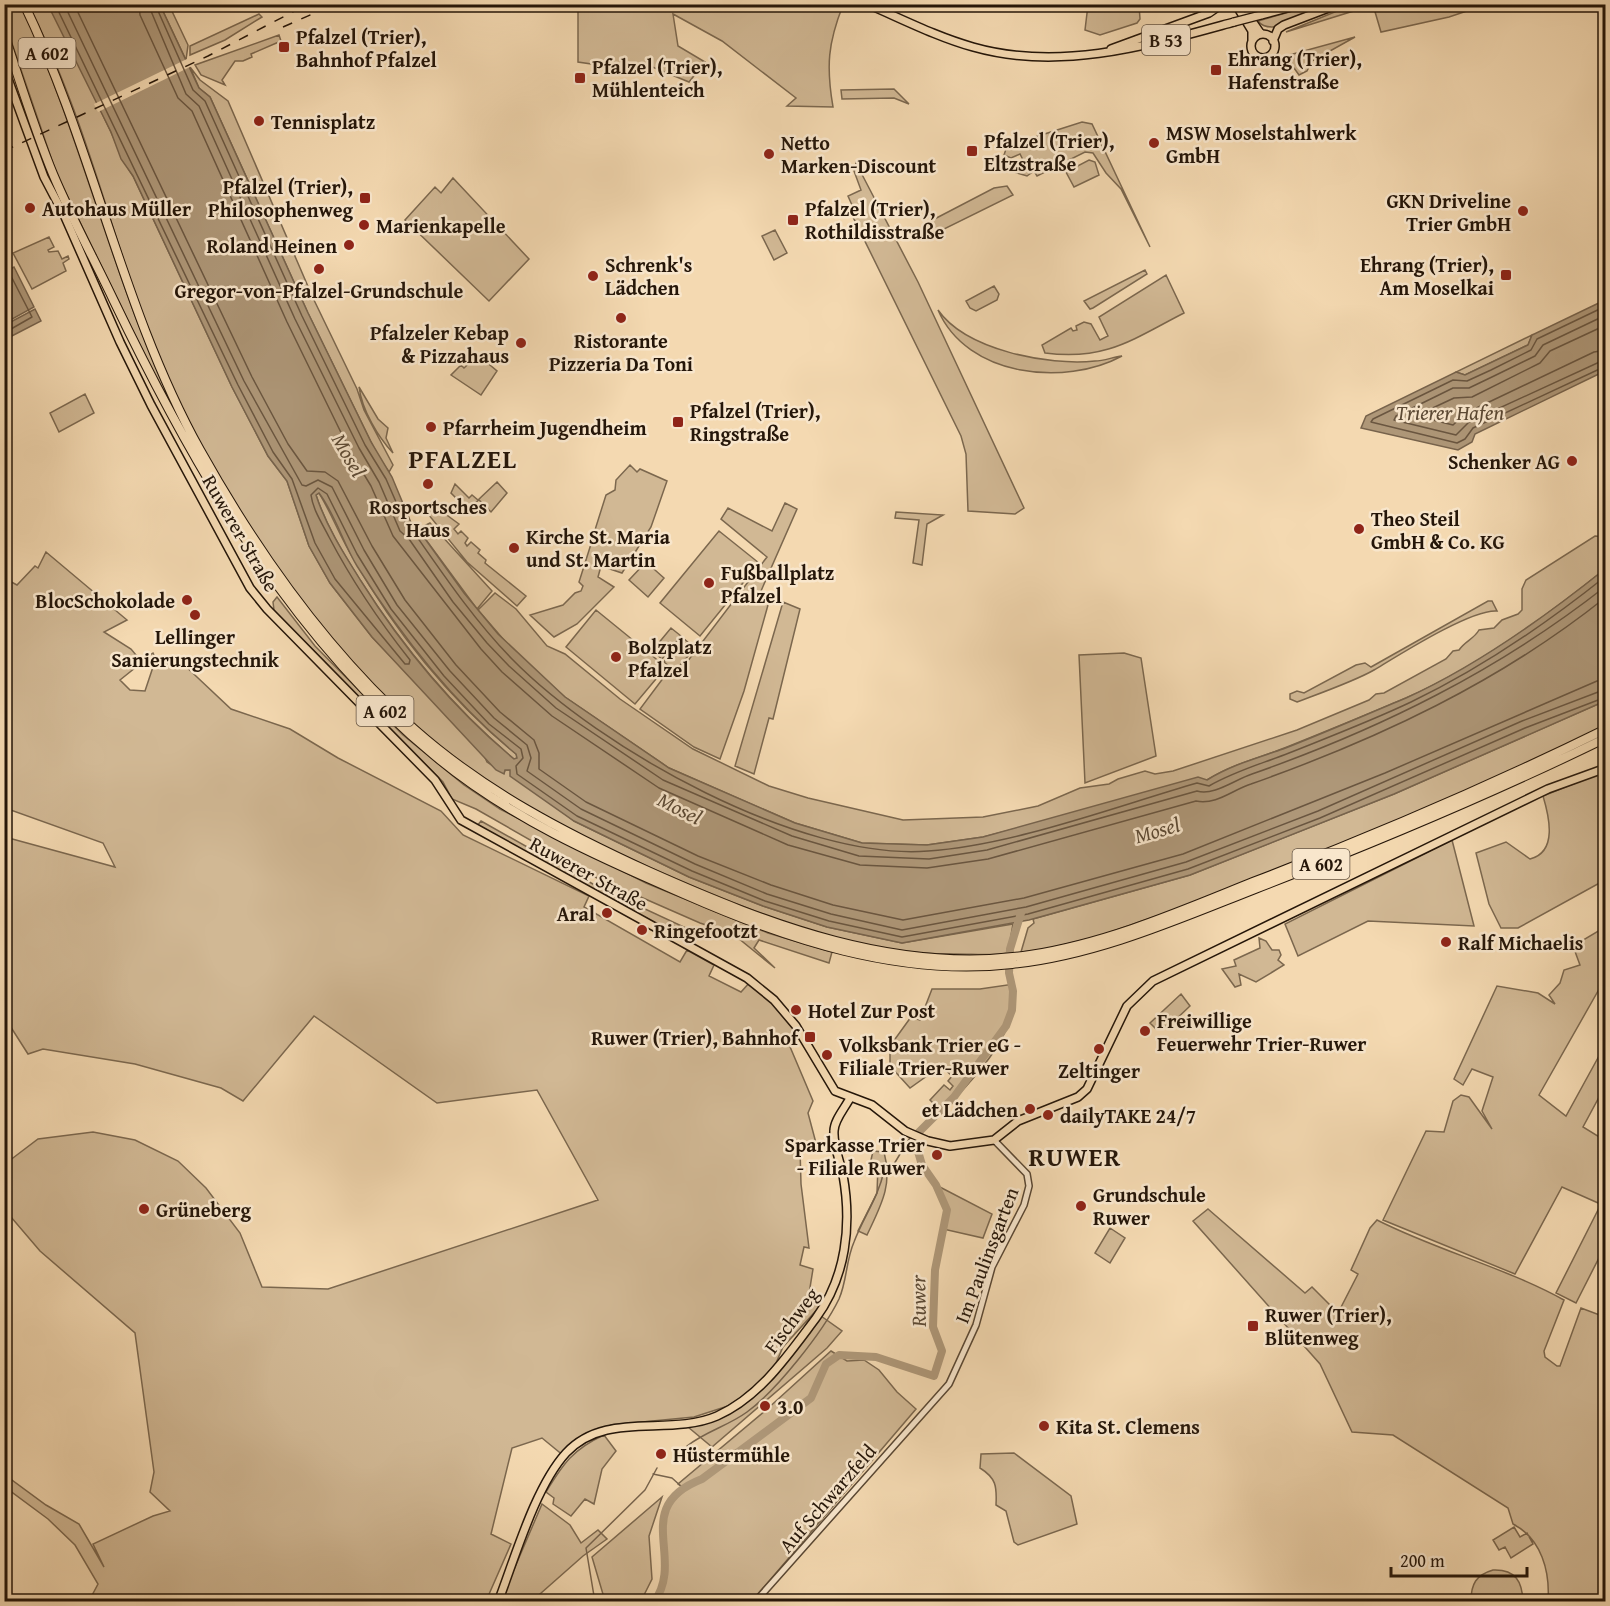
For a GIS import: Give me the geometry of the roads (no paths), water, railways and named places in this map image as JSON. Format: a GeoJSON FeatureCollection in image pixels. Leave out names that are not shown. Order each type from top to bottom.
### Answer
{"type":"FeatureCollection","features":[{"type":"Feature","properties":{"kind":"highway","name":"A 602"},"geometry":{"type":"LineString","coordinates":[[24,4],[66,103],[146,336],[198,446],[253,537],[285,584],[333,644],[389,705],[442,753],[504,797],[579,838],[694,891],[775,923],[864,948],[941,960],[991,963]]}},
{"type":"Feature","properties":{"kind":"highway","name":"A 602"},"geometry":{"type":"LineString","coordinates":[[4,34],[54,176],[151,376],[194,456],[243,536],[306,622],[359,684],[407,732],[474,786],[555,835],[691,897],[768,929],[830,947],[903,962],[939,966],[1076,954],[1190,915],[1412,827],[1605,738]]}},
{"type":"Feature","properties":{"kind":"highway","name":"A 602"},"geometry":{"type":"LineString","coordinates":[[1027,959],[1100,939],[1199,904],[1441,806],[1605,729]]}},
{"type":"Feature","properties":{"kind":"main road","name":"B 53"},"geometry":{"type":"LineString","coordinates":[[867,4],[944,37],[984,50],[1034,56],[1097,54],[1145,46],[1302,4]]}},
{"type":"Feature","properties":{"kind":"main road"},"geometry":{"type":"LineString","coordinates":[[1097,54],[1209,13],[1222,4]]}},
{"type":"Feature","properties":{"kind":"main road"},"geometry":{"type":"LineString","coordinates":[[1231,4],[1238,8],[1252,31],[1251,51],[1261,58],[1272,54],[1273,41],[1278,29],[1340,4]]}},
{"type":"Feature","properties":{"kind":"main road"},"geometry":{"type":"LineString","coordinates":[[1238,8],[1247,4],[1250,18],[1261,34],[1273,41]]}},
{"type":"Feature","properties":{"kind":"main road"},"geometry":{"type":"LineString","coordinates":[[1252,40],[1261,34]]}},
{"type":"Feature","properties":{"kind":"main road","name":"Ruwerer Straße"},"geometry":{"type":"LineString","coordinates":[[4,68],[44,177],[65,218],[120,342],[151,405],[256,595],[431,776],[461,820],[747,978],[774,1000],[796,1026],[832,1089],[872,1105],[905,1131],[928,1141],[963,1146],[994,1140]]}},
{"type":"Feature","properties":{"kind":"main road"},"geometry":{"type":"LineString","coordinates":[[994,1140],[1018,1121],[1081,1095],[1127,1006],[1145,987],[1168,973],[1548,789],[1605,768]]}},
{"type":"Feature","properties":{"kind":"main road","name":"Fischweg"},"geometry":{"type":"LineString","coordinates":[[498,1602],[544,1487],[567,1452],[586,1438],[601,1431],[630,1426],[700,1421],[739,1404],[771,1375],[832,1295],[841,1270],[846,1226],[843,1178],[834,1129],[850,1098]]}},
{"type":"Feature","properties":{"kind":"street","name":"Im Paulinsgarten"},"geometry":{"type":"LineString","coordinates":[[920,1413],[952,1380],[978,1317],[992,1267],[1026,1198],[1029,1183],[1027,1174],[994,1140]]}},
{"type":"Feature","properties":{"kind":"street","name":"Auf Schwarzfeld"},"geometry":{"type":"LineString","coordinates":[[756,1602],[920,1413]]}},
{"type":"Feature","properties":{"kind":"water","name":"Mosel"},"geometry":{"type":"Polygon","coordinates":[[[48,5],[160,5],[199,88],[210,97],[308,313],[371,442],[392,477],[412,525],[418,529],[464,593],[498,634],[565,697],[669,768],[795,823],[862,843],[927,845],[983,837],[1198,777],[1207,780],[1235,766],[1314,737],[1406,698],[1459,671],[1510,640],[1605,569],[1605,701],[1394,794],[1190,875],[1029,920],[902,943],[827,927],[763,906],[689,877],[574,821],[510,776],[510,770],[505,770],[504,774],[496,770],[372,637],[330,583],[309,546],[287,481],[268,456],[232,387],[133,176],[121,159],[111,132],[48,5]],[[319,493],[316,495],[342,550],[394,630],[430,676],[470,719],[514,759],[517,758],[516,754],[470,713],[449,690],[391,618],[357,566],[319,493]]]}},
{"type":"Feature","properties":{"kind":"water"},"geometry":{"type":"Polygon","coordinates":[[[14,267],[34,307],[5,323],[5,272],[14,267]]]}},
{"type":"Feature","properties":{"kind":"water","name":"Trierer Hafen"},"geometry":{"type":"Polygon","coordinates":[[[1605,300],[1605,371],[1475,434],[1472,442],[1458,450],[1361,428],[1366,416],[1456,372],[1465,375],[1528,345],[1532,335],[1605,300]]]}},
{"type":"Feature","properties":{"kind":"water"},"geometry":{"type":"Polygon","coordinates":[[[35,309],[41,321],[6,339],[5,325],[35,309]]]}},
{"type":"Feature","properties":{"kind":"waterway","name":"Ruwer"},"geometry":{"type":"LineString","coordinates":[[654,1602],[662,1585],[665,1568],[663,1534],[664,1519],[669,1504],[681,1491],[702,1479],[811,1398],[826,1364],[839,1355],[876,1357],[934,1376],[942,1351],[933,1327],[935,1270],[947,1210],[936,1185],[922,1165],[917,1148],[919,1132],[954,1097],[1006,1026],[1012,1010],[1013,991],[1009,973],[1010,949],[1021,913]]}},
{"type":"Feature","properties":{"kind":"waterway"},"geometry":{"type":"LineString","coordinates":[[687,1446],[747,1412],[785,1376],[811,1344],[839,1299],[851,1249],[878,1190],[884,1171],[894,1164],[911,1136]]}},
{"type":"Feature","properties":{"kind":"waterway"},"geometry":{"type":"LineString","coordinates":[[595,1602],[586,1548],[645,1490],[657,1468]]}},
{"type":"Feature","properties":{"kind":"waterway"},"geometry":{"type":"LineString","coordinates":[[653,1474],[672,1478],[682,1487]]}},
{"type":"Feature","properties":{"kind":"railway"},"geometry":{"type":"LineString","coordinates":[[4,151],[208,56],[308,4]]}},
{"type":"Feature","properties":{"kind":"railway"},"geometry":{"type":"LineString","coordinates":[[283,27],[335,4]]}},
{"type":"Feature","properties":{"kind":"place","name":"Pfalzel (Trier), Bahnhof Pfalzel"},"geometry":{"type":"Point","coordinates":[284,47]}},
{"type":"Feature","properties":{"kind":"place","name":"Ehrang (Trier), Hafenstraße"},"geometry":{"type":"Point","coordinates":[1216,70]}},
{"type":"Feature","properties":{"kind":"place","name":"Pfalzel (Trier), Mühlenteich"},"geometry":{"type":"Point","coordinates":[580,78]}},
{"type":"Feature","properties":{"kind":"place","name":"Tennisplatz"},"geometry":{"type":"Point","coordinates":[259,121]}},
{"type":"Feature","properties":{"kind":"place","name":"MSW Moselstahlwerk GmbH"},"geometry":{"type":"Point","coordinates":[1154,143]}},
{"type":"Feature","properties":{"kind":"place","name":"Pfalzel (Trier), Eltzstraße"},"geometry":{"type":"Point","coordinates":[972,151]}},
{"type":"Feature","properties":{"kind":"place","name":"Netto Marken-Discount"},"geometry":{"type":"Point","coordinates":[769,154]}},
{"type":"Feature","properties":{"kind":"place","name":"Pfalzel (Trier), Philosophenweg"},"geometry":{"type":"Point","coordinates":[365,198]}},
{"type":"Feature","properties":{"kind":"place","name":"Autohaus Müller"},"geometry":{"type":"Point","coordinates":[30,208]}},
{"type":"Feature","properties":{"kind":"place","name":"GKN Driveline Trier GmbH"},"geometry":{"type":"Point","coordinates":[1523,211]}},
{"type":"Feature","properties":{"kind":"place","name":"Pfalzel (Trier), Rothildisstraße"},"geometry":{"type":"Point","coordinates":[793,220]}},
{"type":"Feature","properties":{"kind":"place","name":"Marienkapelle"},"geometry":{"type":"Point","coordinates":[364,225]}},
{"type":"Feature","properties":{"kind":"place","name":"Roland Heinen"},"geometry":{"type":"Point","coordinates":[349,245]}},
{"type":"Feature","properties":{"kind":"place","name":"Gregor-von-Pfalzel-Grundschule"},"geometry":{"type":"Point","coordinates":[319,269]}},
{"type":"Feature","properties":{"kind":"place","name":"Ehrang (Trier), Am Moselkai"},"geometry":{"type":"Point","coordinates":[1506,275]}},
{"type":"Feature","properties":{"kind":"place","name":"Schrenk's Lädchen"},"geometry":{"type":"Point","coordinates":[593,276]}},
{"type":"Feature","properties":{"kind":"place","name":"Ristorante Pizzeria Da Toni"},"geometry":{"type":"Point","coordinates":[621,318]}},
{"type":"Feature","properties":{"kind":"place","name":"Pfalzeler Kebap & Pizzahaus"},"geometry":{"type":"Point","coordinates":[521,343]}},
{"type":"Feature","properties":{"kind":"place","name":"Pfalzel (Trier), Ringstraße"},"geometry":{"type":"Point","coordinates":[678,422]}},
{"type":"Feature","properties":{"kind":"place","name":"Pfarrheim Jugendheim"},"geometry":{"type":"Point","coordinates":[431,427]}},
{"type":"Feature","properties":{"kind":"place","name":"Schenker AG"},"geometry":{"type":"Point","coordinates":[1572,461]}},
{"type":"Feature","properties":{"kind":"place","name":"Rosportsches Haus"},"geometry":{"type":"Point","coordinates":[428,484]}},
{"type":"Feature","properties":{"kind":"place","name":"Theo Steil GmbH & Co. KG"},"geometry":{"type":"Point","coordinates":[1359,529]}},
{"type":"Feature","properties":{"kind":"place","name":"Kirche St. Maria und St. Martin"},"geometry":{"type":"Point","coordinates":[514,548]}},
{"type":"Feature","properties":{"kind":"place","name":"Fußballplatz Pfalzel"},"geometry":{"type":"Point","coordinates":[709,583]}},
{"type":"Feature","properties":{"kind":"place","name":"BlocSchokolade"},"geometry":{"type":"Point","coordinates":[187,600]}},
{"type":"Feature","properties":{"kind":"place","name":"Lellinger Sanierungstechnik"},"geometry":{"type":"Point","coordinates":[195,615]}},
{"type":"Feature","properties":{"kind":"place","name":"Bolzplatz Pfalzel"},"geometry":{"type":"Point","coordinates":[616,657]}},
{"type":"Feature","properties":{"kind":"place","name":"Aral"},"geometry":{"type":"Point","coordinates":[607,913]}},
{"type":"Feature","properties":{"kind":"place","name":"Ringefootzt"},"geometry":{"type":"Point","coordinates":[642,930]}},
{"type":"Feature","properties":{"kind":"place","name":"Ralf Michaelis"},"geometry":{"type":"Point","coordinates":[1446,942]}},
{"type":"Feature","properties":{"kind":"place","name":"Hotel Zur Post"},"geometry":{"type":"Point","coordinates":[796,1010]}},
{"type":"Feature","properties":{"kind":"place","name":"Freiwillige Feuerwehr Trier-Ruwer"},"geometry":{"type":"Point","coordinates":[1145,1031]}},
{"type":"Feature","properties":{"kind":"place","name":"Ruwer (Trier), Bahnhof"},"geometry":{"type":"Point","coordinates":[810,1037]}},
{"type":"Feature","properties":{"kind":"place","name":"Zeltinger"},"geometry":{"type":"Point","coordinates":[1099,1049]}},
{"type":"Feature","properties":{"kind":"place","name":"Volksbank Trier eG - Filiale Trier-Ruwer"},"geometry":{"type":"Point","coordinates":[827,1055]}},
{"type":"Feature","properties":{"kind":"place","name":"et Lädchen"},"geometry":{"type":"Point","coordinates":[1030,1109]}},
{"type":"Feature","properties":{"kind":"place","name":"dailyTAKE 24/7"},"geometry":{"type":"Point","coordinates":[1048,1115]}},
{"type":"Feature","properties":{"kind":"place","name":"Sparkasse Trier - Filiale Ruwer"},"geometry":{"type":"Point","coordinates":[937,1155]}},
{"type":"Feature","properties":{"kind":"place","name":"Grundschule Ruwer"},"geometry":{"type":"Point","coordinates":[1081,1206]}},
{"type":"Feature","properties":{"kind":"place","name":"Grüneberg"},"geometry":{"type":"Point","coordinates":[144,1209]}},
{"type":"Feature","properties":{"kind":"place","name":"Ruwer (Trier), Blütenweg"},"geometry":{"type":"Point","coordinates":[1253,1326]}},
{"type":"Feature","properties":{"kind":"place","name":"3.0"},"geometry":{"type":"Point","coordinates":[765,1406]}},
{"type":"Feature","properties":{"kind":"place","name":"Kita St. Clemens"},"geometry":{"type":"Point","coordinates":[1044,1426]}},
{"type":"Feature","properties":{"kind":"place","name":"Hüstermühle"},"geometry":{"type":"Point","coordinates":[661,1454]}},
{"type":"Feature","properties":{"kind":"district","name":"PFALZEL"},"geometry":{"type":"Point","coordinates":[463,458]}},
{"type":"Feature","properties":{"kind":"district","name":"RUWER"},"geometry":{"type":"Point","coordinates":[1075,1156]}}]}
